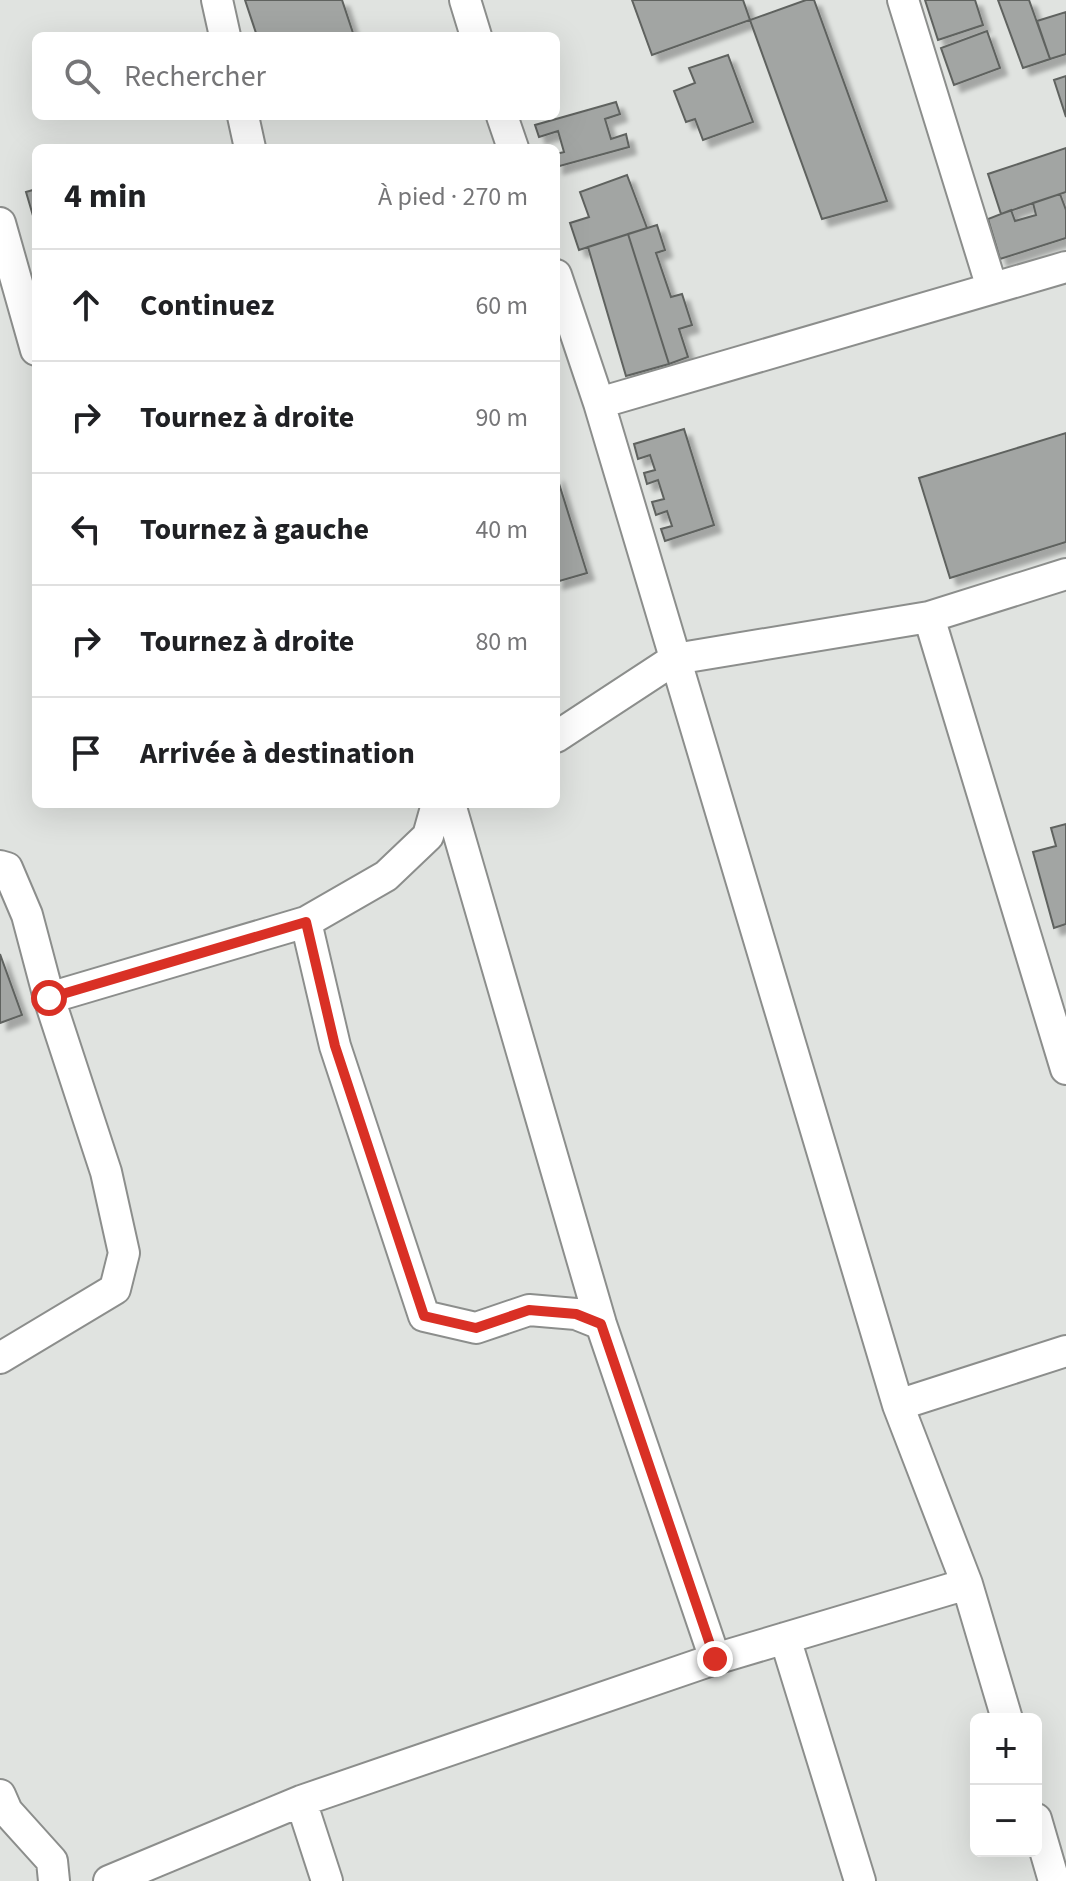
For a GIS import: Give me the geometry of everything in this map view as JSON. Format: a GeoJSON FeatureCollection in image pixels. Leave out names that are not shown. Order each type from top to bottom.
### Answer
{"type":"FeatureCollection","features":[{"type":"Feature","properties":{"kind":"street"},"geometry":{"type":"LineString","coordinates":[[217,0],[224,32]]}},
{"type":"Feature","properties":{"kind":"street"},"geometry":{"type":"LineString","coordinates":[[465,0],[475,32]]}},
{"type":"Feature","properties":{"kind":"street"},"geometry":{"type":"LineString","coordinates":[[903,0],[992,288]]}},
{"type":"Feature","properties":{"kind":"street"},"geometry":{"type":"LineString","coordinates":[[244,120],[249,144]]}},
{"type":"Feature","properties":{"kind":"street"},"geometry":{"type":"LineString","coordinates":[[503,120],[512,144]]}},
{"type":"Feature","properties":{"kind":"street"},"geometry":{"type":"LineString","coordinates":[[0,223],[32,336]]}},
{"type":"Feature","properties":{"kind":"street"},"geometry":{"type":"LineString","coordinates":[[599,403],[1066,267]]}},
{"type":"Feature","properties":{"kind":"street"},"geometry":{"type":"LineString","coordinates":[[560,287],[599,403],[898,1405],[967,1584],[1005,1713]]}},
{"type":"Feature","properties":{"kind":"street"},"geometry":{"type":"LineString","coordinates":[[560,734],[675,659],[929,617],[1066,574]]}},
{"type":"Feature","properties":{"kind":"street"},"geometry":{"type":"LineString","coordinates":[[929,617],[1066,1069]]}},
{"type":"Feature","properties":{"kind":"street"},"geometry":{"type":"LineString","coordinates":[[49,998],[306,922],[386,876],[428,836],[436,808]]}},
{"type":"Feature","properties":{"kind":"street"},"geometry":{"type":"LineString","coordinates":[[451,808],[601,1324],[715,1659]]}},
{"type":"Feature","properties":{"kind":"street"},"geometry":{"type":"LineString","coordinates":[[0,866],[7,868],[27,915],[49,998],[106,1172],[124,1253],[115,1289],[0,1358]]}},
{"type":"Feature","properties":{"kind":"street"},"geometry":{"type":"LineString","coordinates":[[306,922],[335,1046],[424,1316],[476,1328],[529,1310],[576,1314],[601,1324]]}},
{"type":"Feature","properties":{"kind":"street"},"geometry":{"type":"LineString","coordinates":[[898,1405],[1066,1351]]}},
{"type":"Feature","properties":{"kind":"street"},"geometry":{"type":"LineString","coordinates":[[109,1881],[301,1801],[715,1659],[967,1584]]}},
{"type":"Feature","properties":{"kind":"street"},"geometry":{"type":"LineString","coordinates":[[785,1638],[860,1881]]}},
{"type":"Feature","properties":{"kind":"street"},"geometry":{"type":"LineString","coordinates":[[0,1795],[7,1811],[52,1861],[54,1881]]}},
{"type":"Feature","properties":{"kind":"street"},"geometry":{"type":"LineString","coordinates":[[301,1801],[327,1881]]}},
{"type":"Feature","properties":{"kind":"street"},"geometry":{"type":"LineString","coordinates":[[1042,1840],[1054,1881]]}},
{"type":"Feature","properties":{"kind":"building"},"geometry":{"type":"Polygon","coordinates":[[[245,0],[342,0],[353,32],[256,32],[245,0]]]}},
{"type":"Feature","properties":{"kind":"building"},"geometry":{"type":"Polygon","coordinates":[[[632,0],[743,0],[750,20],[652,55],[632,0]]]}},
{"type":"Feature","properties":{"kind":"building"},"geometry":{"type":"Polygon","coordinates":[[[814,0],[887,201],[822,219],[750,20],[814,0]]]}},
{"type":"Feature","properties":{"kind":"building"},"geometry":{"type":"Polygon","coordinates":[[[925,0],[975,0],[983,25],[938,40],[925,0]]]}},
{"type":"Feature","properties":{"kind":"building"},"geometry":{"type":"Polygon","coordinates":[[[998,0],[1029,0],[1050,59],[1023,68],[998,0]]]}},
{"type":"Feature","properties":{"kind":"building"},"geometry":{"type":"Polygon","coordinates":[[[1066,12],[1066,54],[1050,59],[1037,21],[1066,12]]]}},
{"type":"Feature","properties":{"kind":"building"},"geometry":{"type":"Polygon","coordinates":[[[987,31],[1000,68],[954,85],[941,48],[987,31]]]}},
{"type":"Feature","properties":{"kind":"building"},"geometry":{"type":"Polygon","coordinates":[[[728,55],[753,122],[703,140],[695,119],[686,122],[674,91],[695,83],[689,68],[728,55]]]}},
{"type":"Feature","properties":{"kind":"building"},"geometry":{"type":"Polygon","coordinates":[[[1066,76],[1066,117],[1054,80],[1066,76]]]}},
{"type":"Feature","properties":{"kind":"building"},"geometry":{"type":"Polygon","coordinates":[[[616,102],[620,114],[605,119],[611,139],[626,134],[629,147],[560,166],[560,153],[564,152],[558,131],[539,137],[535,125],[616,102]]]}},
{"type":"Feature","properties":{"kind":"building"},"geometry":{"type":"Polygon","coordinates":[[[1066,148],[1066,192],[1001,214],[988,174],[1066,148]]]}},
{"type":"Feature","properties":{"kind":"building"},"geometry":{"type":"Polygon","coordinates":[[[627,175],[647,228],[579,250],[570,223],[589,217],[580,192],[627,175]]]}},
{"type":"Feature","properties":{"kind":"building"},"geometry":{"type":"Polygon","coordinates":[[[32,190],[32,212],[26,192],[32,190]]]}},
{"type":"Feature","properties":{"kind":"building"},"geometry":{"type":"Polygon","coordinates":[[[1060,194],[1066,210],[1066,238],[1000,259],[988,219],[1011,210],[1015,221],[1036,215],[1033,203],[1060,194]]]}},
{"type":"Feature","properties":{"kind":"building"},"geometry":{"type":"Polygon","coordinates":[[[657,225],[665,250],[656,253],[671,297],[682,294],[692,325],[679,329],[688,357],[669,364],[628,234],[657,225]]]}},
{"type":"Feature","properties":{"kind":"building"},"geometry":{"type":"Polygon","coordinates":[[[628,234],[669,364],[626,376],[588,247],[628,234]]]}},
{"type":"Feature","properties":{"kind":"building"},"geometry":{"type":"Polygon","coordinates":[[[684,429],[714,525],[665,541],[661,529],[672,526],[667,511],[656,515],[652,502],[664,499],[658,480],[647,484],[644,473],[655,470],[650,455],[638,459],[634,444],[684,429]]]}},
{"type":"Feature","properties":{"kind":"building"},"geometry":{"type":"Polygon","coordinates":[[[1066,433],[1066,542],[950,578],[919,478],[1066,433]]]}},
{"type":"Feature","properties":{"kind":"building"},"geometry":{"type":"Polygon","coordinates":[[[560,487],[587,573],[560,581],[560,487]]]}},
{"type":"Feature","properties":{"kind":"building"},"geometry":{"type":"Polygon","coordinates":[[[1066,824],[1066,924],[1054,928],[1033,852],[1056,846],[1051,828],[1066,824]]]}},
{"type":"Feature","properties":{"kind":"building"},"geometry":{"type":"Polygon","coordinates":[[[0,954],[22,1015],[0,1023],[0,954]]]}},
{"type":"Feature","properties":{"kind":"route"},"geometry":{"type":"LineString","coordinates":[[49,998],[306,922],[335,1046],[365,1145],[424,1316],[476,1328],[529,1310],[576,1314],[601,1324],[715,1659]]}}]}
